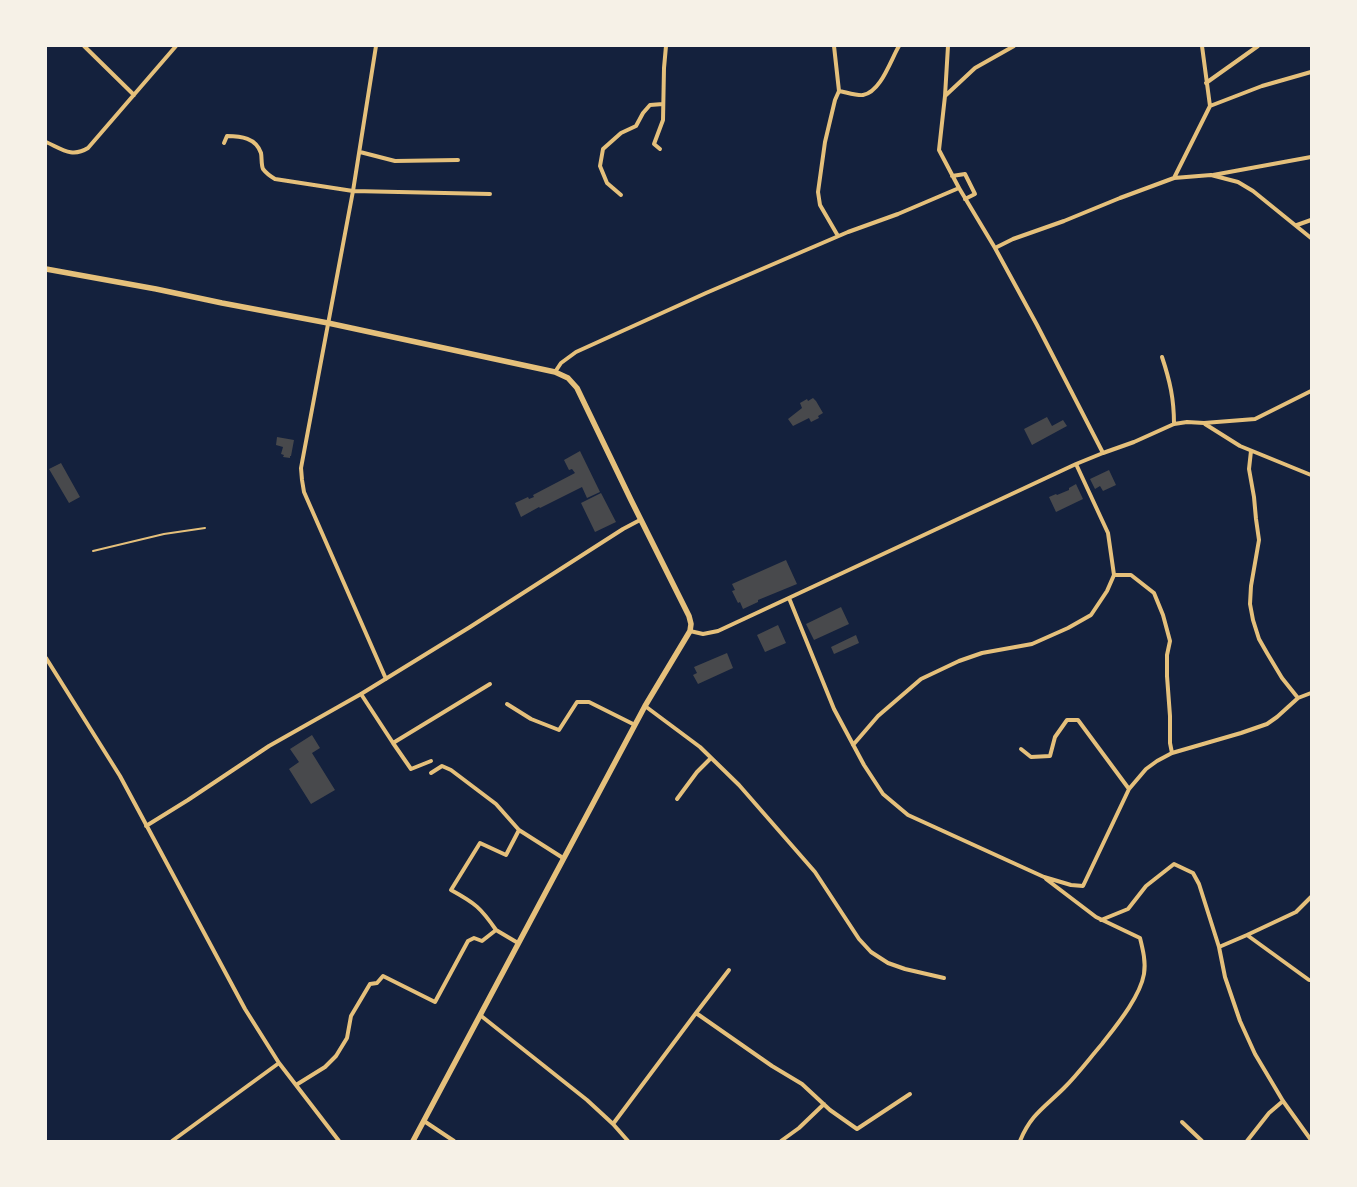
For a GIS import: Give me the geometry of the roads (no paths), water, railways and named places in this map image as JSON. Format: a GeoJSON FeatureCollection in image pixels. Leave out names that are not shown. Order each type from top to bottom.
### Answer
{"type":"FeatureCollection","features":[{"type":"Feature","properties":{"kind":"street"},"geometry":{"type":"LineString","coordinates":[[84,46],[134,95]]}},
{"type":"Feature","properties":{"kind":"street"},"geometry":{"type":"LineString","coordinates":[[46,142],[73,153],[81,152],[88,148],[176,46]]}},
{"type":"Feature","properties":{"kind":"street"},"geometry":{"type":"LineString","coordinates":[[376,46],[360,152],[301,468],[304,492],[386,679]]}},
{"type":"Feature","properties":{"kind":"street"},"geometry":{"type":"LineString","coordinates":[[660,149],[654,144],[663,120],[666,46]]}},
{"type":"Feature","properties":{"kind":"street"},"geometry":{"type":"LineString","coordinates":[[834,46],[839,92],[835,100],[825,142],[818,192],[820,205],[838,236]]}},
{"type":"Feature","properties":{"kind":"street"},"geometry":{"type":"LineString","coordinates":[[839,92],[864,95],[875,88],[885,76],[892,59],[900,46]]}},
{"type":"Feature","properties":{"kind":"street"},"geometry":{"type":"LineString","coordinates":[[948,46],[945,96],[939,150],[958,188],[995,248],[1037,325],[1103,453]]}},
{"type":"Feature","properties":{"kind":"street"},"geometry":{"type":"LineString","coordinates":[[945,96],[975,68],[1014,46]]}},
{"type":"Feature","properties":{"kind":"street"},"geometry":{"type":"LineString","coordinates":[[1174,178],[1210,106],[1202,46]]}},
{"type":"Feature","properties":{"kind":"street"},"geometry":{"type":"LineString","coordinates":[[1206,83],[1258,46]]}},
{"type":"Feature","properties":{"kind":"street"},"geometry":{"type":"LineString","coordinates":[[1210,106],[1262,86],[1311,72]]}},
{"type":"Feature","properties":{"kind":"street"},"geometry":{"type":"LineString","coordinates":[[621,195],[607,183],[600,166],[603,150],[621,133],[636,126],[643,113],[650,105],[663,104]]}},
{"type":"Feature","properties":{"kind":"street"},"geometry":{"type":"LineString","coordinates":[[224,143],[228,136],[250,139],[256,144],[260,153],[263,168],[268,175],[275,179],[353,191],[490,194]]}},
{"type":"Feature","properties":{"kind":"street"},"geometry":{"type":"LineString","coordinates":[[360,152],[395,161],[458,160]]}},
{"type":"Feature","properties":{"kind":"street"},"geometry":{"type":"LineString","coordinates":[[995,248],[1013,239],[1064,222],[1120,198],[1174,178],[1210,175],[1311,157]]}},
{"type":"Feature","properties":{"kind":"street"},"geometry":{"type":"LineString","coordinates":[[952,176],[965,174],[976,194],[965,199]]}},
{"type":"Feature","properties":{"kind":"street"},"geometry":{"type":"LineString","coordinates":[[1210,175],[1238,182],[1253,191],[1297,225],[1311,238]]}},
{"type":"Feature","properties":{"kind":"street"},"geometry":{"type":"LineString","coordinates":[[555,372],[561,363],[576,352],[706,293],[838,236],[898,214],[958,188]]}},
{"type":"Feature","properties":{"kind":"street"},"geometry":{"type":"LineString","coordinates":[[1297,225],[1311,220]]}},
{"type":"Feature","properties":{"kind":"street"},"geometry":{"type":"LineString","coordinates":[[46,269],[328,323],[539,368],[555,372],[568,378],[577,388],[640,520],[689,616],[691,624],[690,631],[645,706],[413,1141]]}},
{"type":"Feature","properties":{"kind":"street"},"geometry":{"type":"LineString","coordinates":[[1162,357],[1174,402],[1174,424]]}},
{"type":"Feature","properties":{"kind":"street"},"geometry":{"type":"LineString","coordinates":[[690,631],[704,634],[718,632],[879,555],[1076,464],[1134,442],[1174,424],[1254,419],[1311,391]]}},
{"type":"Feature","properties":{"kind":"street"},"geometry":{"type":"LineString","coordinates":[[1204,423],[1240,446],[1311,475]]}},
{"type":"Feature","properties":{"kind":"street"},"geometry":{"type":"LineString","coordinates":[[1251,451],[1249,469],[1259,540],[1251,586],[1250,604],[1253,620],[1259,640],[1266,653],[1282,678],[1298,698]]}},
{"type":"Feature","properties":{"kind":"street"},"geometry":{"type":"LineString","coordinates":[[853,745],[878,716],[921,679],[959,660],[1032,644],[1068,628],[1091,615],[1107,591],[1114,575],[1108,533],[1076,464]]}},
{"type":"Feature","properties":{"kind":"street"},"geometry":{"type":"LineString","coordinates":[[146,826],[269,746],[386,679],[477,623],[623,529],[640,520]]}},
{"type":"Feature","properties":{"kind":"street"},"geometry":{"type":"LineString","coordinates":[[1114,575],[1131,575],[1154,593],[1163,615],[1170,641],[1167,655],[1167,676],[1170,716],[1170,744],[1172,753]]}},
{"type":"Feature","properties":{"kind":"street"},"geometry":{"type":"LineString","coordinates":[[789,598],[834,709],[864,765],[883,794],[908,815],[1044,877],[1071,885],[1083,886],[1129,789],[1146,769],[1157,760],[1172,753],[1242,733],[1267,724],[1277,718],[1298,698],[1311,693]]}},
{"type":"Feature","properties":{"kind":"street"},"geometry":{"type":"LineString","coordinates":[[46,658],[120,776],[245,1009],[279,1064],[339,1141]]}},
{"type":"Feature","properties":{"kind":"street"},"geometry":{"type":"LineString","coordinates":[[393,743],[490,684]]}},
{"type":"Feature","properties":{"kind":"street"},"geometry":{"type":"LineString","coordinates":[[361,694],[411,768],[431,761]]}},
{"type":"Feature","properties":{"kind":"street"},"geometry":{"type":"LineString","coordinates":[[507,704],[531,719],[559,730],[577,702],[589,702],[635,725]]}},
{"type":"Feature","properties":{"kind":"street"},"geometry":{"type":"LineString","coordinates":[[645,706],[700,747],[739,785],[815,872],[859,939],[871,952],[888,963],[905,969],[944,978]]}},
{"type":"Feature","properties":{"kind":"street"},"geometry":{"type":"LineString","coordinates":[[1021,749],[1031,757],[1050,756],[1055,737],[1067,720],[1078,720],[1129,789]]}},
{"type":"Feature","properties":{"kind":"street"},"geometry":{"type":"LineString","coordinates":[[677,799],[697,772],[711,758]]}},
{"type":"Feature","properties":{"kind":"street"},"geometry":{"type":"LineString","coordinates":[[431,772],[442,766],[451,770],[496,804],[519,830],[563,858]]}},
{"type":"Feature","properties":{"kind":"street"},"geometry":{"type":"LineString","coordinates":[[518,943],[496,930],[484,912],[472,902],[451,890],[480,843],[506,855],[519,830]]}},
{"type":"Feature","properties":{"kind":"street"},"geometry":{"type":"LineString","coordinates":[[1101,920],[1128,909],[1146,886],[1174,864],[1193,873],[1199,884],[1219,947],[1225,977],[1240,1021],[1255,1054],[1283,1101],[1311,1140]]}},
{"type":"Feature","properties":{"kind":"street"},"geometry":{"type":"LineString","coordinates":[[1020,1141],[1031,1120],[1038,1111],[1056,1096],[1081,1071],[1119,1021],[1135,996],[1144,974],[1144,958],[1140,938],[1101,920],[1044,877]]}},
{"type":"Feature","properties":{"kind":"street"},"geometry":{"type":"LineString","coordinates":[[1219,947],[1296,912],[1311,897]]}},
{"type":"Feature","properties":{"kind":"street"},"geometry":{"type":"LineString","coordinates":[[296,1085],[325,1067],[336,1056],[347,1038],[351,1016],[370,984],[377,983],[383,976],[436,1002],[468,941],[474,938],[482,941],[496,930]]}},
{"type":"Feature","properties":{"kind":"street"},"geometry":{"type":"LineString","coordinates":[[1247,935],[1309,980]]}},
{"type":"Feature","properties":{"kind":"street"},"geometry":{"type":"LineString","coordinates":[[613,1124],[729,970]]}},
{"type":"Feature","properties":{"kind":"street"},"geometry":{"type":"LineString","coordinates":[[696,1013],[772,1066],[802,1084],[824,1104],[857,1129],[910,1094]]}},
{"type":"Feature","properties":{"kind":"street"},"geometry":{"type":"LineString","coordinates":[[480,1015],[587,1100],[613,1124],[628,1141]]}},
{"type":"Feature","properties":{"kind":"street"},"geometry":{"type":"LineString","coordinates":[[172,1141],[279,1064]]}},
{"type":"Feature","properties":{"kind":"street"},"geometry":{"type":"LineString","coordinates":[[1247,1141],[1268,1113],[1283,1101]]}},
{"type":"Feature","properties":{"kind":"street"},"geometry":{"type":"LineString","coordinates":[[781,1141],[799,1128],[824,1104]]}},
{"type":"Feature","properties":{"kind":"street"},"geometry":{"type":"LineString","coordinates":[[424,1122],[454,1141]]}},
{"type":"Feature","properties":{"kind":"street"},"geometry":{"type":"LineString","coordinates":[[1182,1122],[1202,1141]]}},
{"type":"Feature","properties":{"kind":"lane"},"geometry":{"type":"LineString","coordinates":[[93,551],[164,534],[206,528]]}}]}
